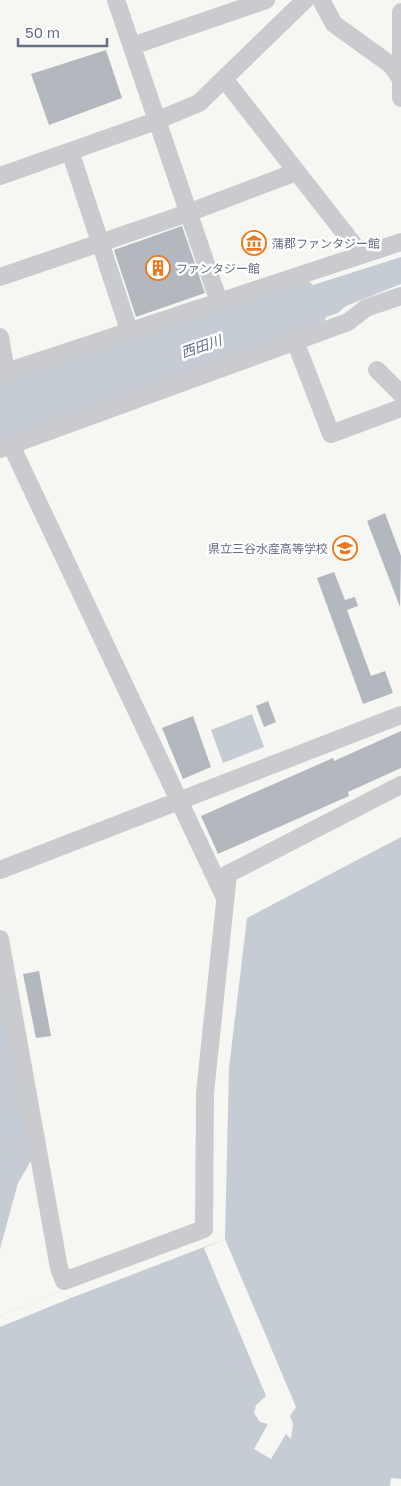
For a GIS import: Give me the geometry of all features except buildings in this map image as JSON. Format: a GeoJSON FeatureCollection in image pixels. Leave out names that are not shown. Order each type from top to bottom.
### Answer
{"type":"FeatureCollection","features":[{"type":"Feature","properties":{"kind":"street"},"geometry":{"type":"LineString","coordinates":[[116,0],[219,302]]}},
{"type":"Feature","properties":{"kind":"street"},"geometry":{"type":"LineString","coordinates":[[132,46],[266,0]]}},
{"type":"Feature","properties":{"kind":"street"},"geometry":{"type":"LineString","coordinates":[[0,176],[156,121],[200,103],[306,0]]}},
{"type":"Feature","properties":{"kind":"street"},"geometry":{"type":"LineString","coordinates":[[321,0],[334,24],[391,65],[400,78]]}},
{"type":"Feature","properties":{"kind":"street"},"geometry":{"type":"LineString","coordinates":[[401,12],[401,98]]}},
{"type":"Feature","properties":{"kind":"street"},"geometry":{"type":"LineString","coordinates":[[225,80],[361,254]]}},
{"type":"Feature","properties":{"kind":"street"},"geometry":{"type":"LineString","coordinates":[[70,151],[129,330]]}},
{"type":"Feature","properties":{"kind":"street"},"geometry":{"type":"LineString","coordinates":[[0,277],[188,213],[296,172]]}},
{"type":"Feature","properties":{"kind":"street"},"geometry":{"type":"LineString","coordinates":[[0,337],[3,373],[401,242]]}},
{"type":"Feature","properties":{"kind":"street"},"geometry":{"type":"LineString","coordinates":[[226,901],[180,802],[6,447],[348,322],[366,308],[401,296]]}},
{"type":"Feature","properties":{"kind":"street"},"geometry":{"type":"LineString","coordinates":[[296,341],[331,434],[401,408]]}},
{"type":"Feature","properties":{"kind":"street"},"geometry":{"type":"LineString","coordinates":[[377,370],[401,394]]}},
{"type":"Feature","properties":{"kind":"street"},"geometry":{"type":"LineString","coordinates":[[0,870],[401,715]]}},
{"type":"Feature","properties":{"kind":"street"},"geometry":{"type":"LineString","coordinates":[[0,939],[59,1268],[64,1281],[204,1229],[205,1093],[228,874],[401,785]]}},
{"type":"Feature","properties":{"kind":"water","name":"西田川"},"geometry":{"type":"Polygon","coordinates":[[[401,257],[401,284],[346,306],[338,313],[326,317],[324,323],[0,441],[0,382],[307,280],[313,285],[401,257]]]}},
{"type":"Feature","properties":{"kind":"water"},"geometry":{"type":"Polygon","coordinates":[[[252,714],[264,747],[223,763],[211,730],[252,714]]]}},
{"type":"Feature","properties":{"kind":"water"},"geometry":{"type":"Polygon","coordinates":[[[401,837],[401,1479],[391,1478],[390,1486],[0,1486],[0,1317],[59,1292],[71,1298],[225,1239],[229,1068],[247,918],[401,837]]]}},
{"type":"Feature","properties":{"kind":"water"},"geometry":{"type":"Polygon","coordinates":[[[0,983],[32,1159],[18,1183],[0,1249],[0,983]]]}},
{"type":"Feature","properties":{"kind":"pier"},"geometry":{"type":"Polygon","coordinates":[[[225,1239],[296,1407],[290,1416],[293,1424],[291,1439],[286,1434],[271,1459],[254,1449],[268,1424],[260,1422],[254,1413],[256,1405],[266,1396],[204,1248],[225,1239]]]}},
{"type":"Feature","properties":{"kind":"pier"},"geometry":{"type":"Polygon","coordinates":[[[59,1292],[71,1298],[0,1327],[0,1317],[8,1312],[59,1292]]]}},
{"type":"Feature","properties":{"kind":"place","name":"蒲郡ファンタジー館"},"geometry":{"type":"Point","coordinates":[254,243]}},
{"type":"Feature","properties":{"kind":"place","name":"ファンタジー館"},"geometry":{"type":"Point","coordinates":[158,268]}},
{"type":"Feature","properties":{"kind":"place","name":"県立三谷水産高等学校"},"geometry":{"type":"Point","coordinates":[345,548]}}]}
